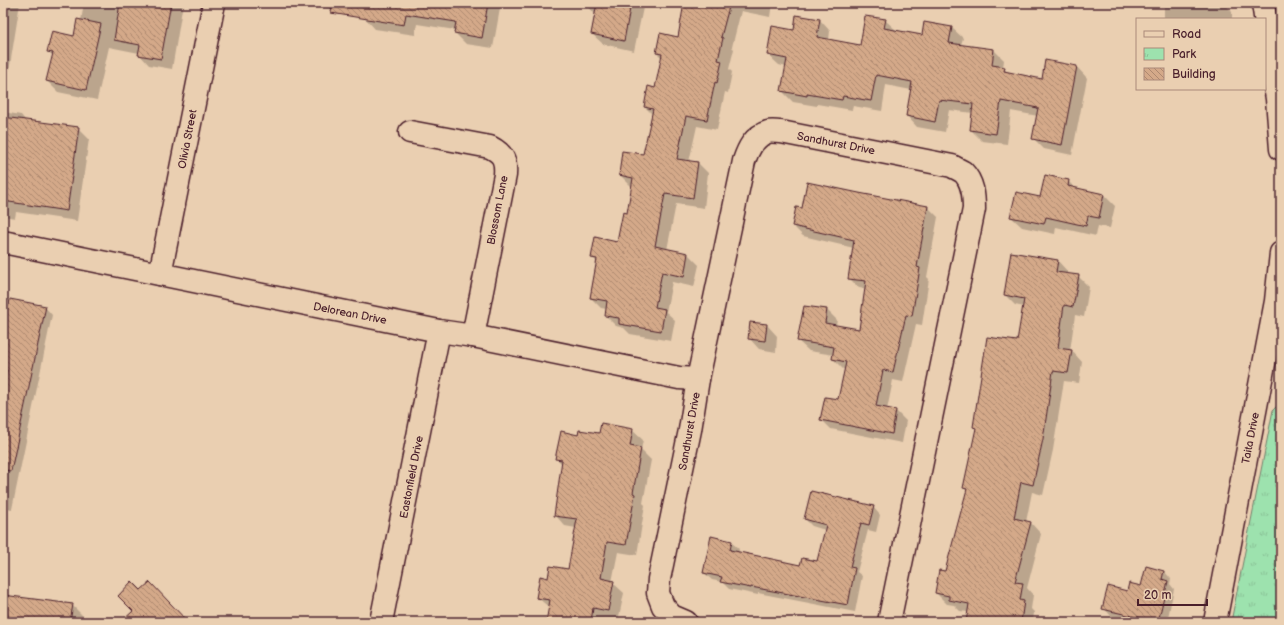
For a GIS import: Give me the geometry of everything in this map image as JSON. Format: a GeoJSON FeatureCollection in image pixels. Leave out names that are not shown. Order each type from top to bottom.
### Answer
{"type":"FeatureCollection","features":[{"type":"Feature","properties":{"kind":"street","name":"Olivia Street"},"geometry":{"type":"LineString","coordinates":[[160,274],[214,3]]}},
{"type":"Feature","properties":{"kind":"street"},"geometry":{"type":"LineString","coordinates":[[1263,3],[1265,18]]}},
{"type":"Feature","properties":{"kind":"street"},"geometry":{"type":"LineString","coordinates":[[1266,24],[1277,99],[1281,149]]}},
{"type":"Feature","properties":{"kind":"street","name":"Blossom Lane"},"geometry":{"type":"LineString","coordinates":[[410,132],[490,147],[498,151],[505,165],[505,175],[473,336]]}},
{"type":"Feature","properties":{"kind":"street","name":"Sandhurst Drive"},"geometry":{"type":"LineString","coordinates":[[686,622],[672,616],[663,606],[658,593],[659,579],[690,430],[698,380],[744,161],[748,147],[756,139],[768,132],[781,132],[952,166],[964,173],[974,193],[974,209],[889,622]]}},
{"type":"Feature","properties":{"kind":"street","name":"Delorean Drive"},"geometry":{"type":"LineString","coordinates":[[3,242],[439,331],[473,336],[679,378],[698,380]]}},
{"type":"Feature","properties":{"kind":"street","name":"Taita Drive"},"geometry":{"type":"LineString","coordinates":[[1215,622],[1272,375],[1276,301],[1281,253]]}},
{"type":"Feature","properties":{"kind":"street","name":"Eastonfield Drive"},"geometry":{"type":"LineString","coordinates":[[381,622],[439,331]]}},
{"type":"Feature","properties":{"kind":"green space"},"geometry":{"type":"Polygon","coordinates":[[[1281,402],[1281,622],[1231,622],[1273,410],[1281,402]]]}},
{"type":"Feature","properties":{"kind":"building"},"geometry":{"type":"Polygon","coordinates":[[[120,3],[171,3],[161,59],[138,55],[140,45],[114,40],[120,3]]]}},
{"type":"Feature","properties":{"kind":"building"},"geometry":{"type":"Polygon","coordinates":[[[332,3],[488,3],[482,38],[454,33],[456,22],[406,14],[404,25],[331,13],[332,3]]]}},
{"type":"Feature","properties":{"kind":"building"},"geometry":{"type":"Polygon","coordinates":[[[597,3],[631,3],[624,41],[591,34],[597,3]]]}},
{"type":"Feature","properties":{"kind":"building"},"geometry":{"type":"Polygon","coordinates":[[[684,3],[730,3],[721,37],[723,38],[718,60],[722,61],[717,83],[715,82],[707,120],[686,116],[677,159],[698,162],[693,198],[665,194],[655,246],[688,253],[684,277],[662,272],[655,307],[665,309],[661,331],[619,324],[619,318],[605,316],[607,301],[590,298],[597,259],[591,258],[595,237],[617,242],[623,212],[627,213],[633,178],[619,175],[622,151],[643,154],[653,109],[644,107],[648,86],[655,88],[662,54],[656,53],[660,33],[678,37],[684,3]]]}},
{"type":"Feature","properties":{"kind":"building"},"geometry":{"type":"Polygon","coordinates":[[[796,15],[820,19],[817,37],[860,45],[865,16],[886,19],[884,28],[922,35],[924,22],[952,27],[949,43],[994,49],[992,65],[1005,67],[1004,71],[1042,79],[1045,60],[1077,66],[1062,145],[1032,139],[1038,108],[1001,101],[996,134],[970,130],[973,104],[939,100],[935,122],[906,116],[912,82],[876,75],[871,101],[843,96],[842,100],[781,91],[787,59],[767,55],[772,26],[794,30],[796,15]]]}},
{"type":"Feature","properties":{"kind":"building"},"geometry":{"type":"Polygon","coordinates":[[[77,19],[101,24],[86,90],[46,81],[53,53],[47,52],[52,31],[74,36],[77,19]]]}},
{"type":"Feature","properties":{"kind":"building"},"geometry":{"type":"Polygon","coordinates":[[[3,117],[79,127],[67,211],[3,201],[3,117]]]}},
{"type":"Feature","properties":{"kind":"building"},"geometry":{"type":"Polygon","coordinates":[[[1045,175],[1069,180],[1068,186],[1104,194],[1099,218],[1088,216],[1086,226],[1046,217],[1044,224],[1010,217],[1016,192],[1040,197],[1045,175]]]}},
{"type":"Feature","properties":{"kind":"building"},"geometry":{"type":"Polygon","coordinates":[[[807,182],[928,206],[917,267],[920,268],[912,316],[906,315],[893,372],[883,370],[876,406],[896,410],[892,434],[820,420],[825,397],[838,399],[846,362],[832,359],[834,347],[797,341],[804,306],[827,309],[825,323],[859,329],[866,281],[848,279],[854,240],[792,226],[796,207],[802,208],[807,182]]]}},
{"type":"Feature","properties":{"kind":"building"},"geometry":{"type":"Polygon","coordinates":[[[1011,252],[1058,260],[1056,272],[1079,275],[1073,307],[1064,305],[1058,348],[1072,350],[1068,373],[1053,371],[1043,439],[1033,485],[1021,482],[1014,518],[1031,522],[1015,582],[1023,583],[1020,600],[1024,601],[1021,622],[966,622],[969,604],[949,600],[949,596],[935,593],[939,570],[945,571],[967,489],[963,488],[976,428],[973,427],[987,337],[1017,341],[1024,299],[1004,295],[1011,252]]]}},
{"type":"Feature","properties":{"kind":"building"},"geometry":{"type":"Polygon","coordinates":[[[10,299],[46,306],[11,471],[3,470],[3,391],[7,370],[3,369],[3,303],[9,305],[10,299]]]}},
{"type":"Feature","properties":{"kind":"building"},"geometry":{"type":"Polygon","coordinates":[[[750,322],[767,324],[765,341],[748,339],[750,322]]]}},
{"type":"Feature","properties":{"kind":"building"},"geometry":{"type":"Polygon","coordinates":[[[601,423],[633,429],[630,446],[641,448],[626,545],[607,542],[601,578],[614,581],[608,611],[593,608],[591,622],[546,622],[550,600],[536,598],[540,576],[548,578],[550,566],[568,569],[577,519],[554,516],[562,460],[555,459],[561,431],[578,435],[579,430],[599,433],[601,423]]]}},
{"type":"Feature","properties":{"kind":"building"},"geometry":{"type":"Polygon","coordinates":[[[811,491],[874,506],[869,525],[861,523],[850,567],[855,568],[848,605],[720,582],[722,577],[703,573],[711,536],[732,541],[730,550],[800,565],[802,558],[817,561],[826,525],[804,519],[811,491]]]}},
{"type":"Feature","properties":{"kind":"building"},"geometry":{"type":"Polygon","coordinates":[[[1146,566],[1164,571],[1162,579],[1168,581],[1158,622],[1102,609],[1108,586],[1127,591],[1129,583],[1141,586],[1146,566]]]}},
{"type":"Feature","properties":{"kind":"building"},"geometry":{"type":"Polygon","coordinates":[[[132,581],[141,590],[150,582],[188,622],[121,622],[133,611],[118,596],[132,581]]]}},
{"type":"Feature","properties":{"kind":"building"},"geometry":{"type":"Polygon","coordinates":[[[3,595],[73,604],[70,622],[7,622],[8,616],[3,616],[3,595]]]}}]}
